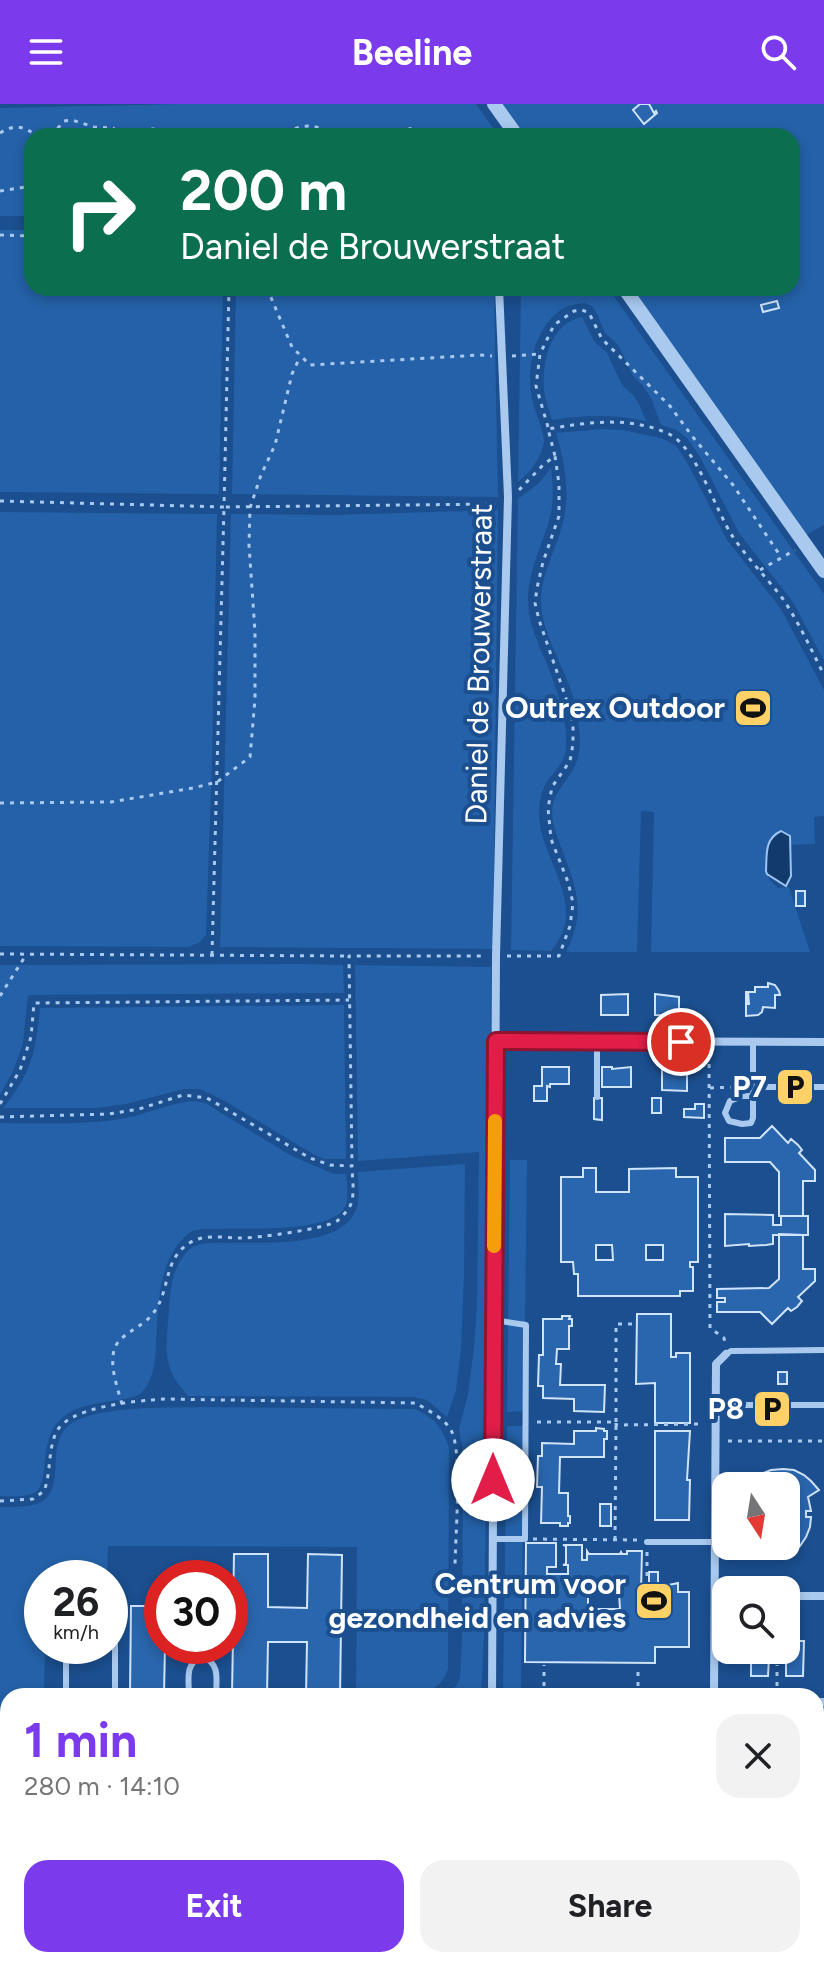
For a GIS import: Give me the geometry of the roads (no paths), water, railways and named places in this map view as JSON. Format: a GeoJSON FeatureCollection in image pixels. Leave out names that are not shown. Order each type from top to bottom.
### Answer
{"type":"FeatureCollection","features":[{"type":"Feature","properties":{"kind":"street"},"geometry":{"type":"LineString","coordinates":[[494,104],[511,128]]}},
{"type":"Feature","properties":{"kind":"street","name":"Daniel de Brouwerstraat"},"geometry":{"type":"LineString","coordinates":[[492,1688],[496,956],[508,497],[499,296]]}},
{"type":"Feature","properties":{"kind":"street"},"geometry":{"type":"LineString","coordinates":[[630,296],[824,571]]}},
{"type":"Feature","properties":{"kind":"street"},"geometry":{"type":"LineString","coordinates":[[496,1041],[824,1042]]}},
{"type":"Feature","properties":{"kind":"street"},"geometry":{"type":"LineString","coordinates":[[715,1472],[716,1364],[726,1354]]}},
{"type":"Feature","properties":{"kind":"street"},"geometry":{"type":"LineString","coordinates":[[800,1596],[824,1596]]}},
{"type":"Feature","properties":{"kind":"street"},"geometry":{"type":"LineString","coordinates":[[714,1664],[714,1688]]}},
{"type":"Feature","properties":{"kind":"lane"},"geometry":{"type":"LineString","coordinates":[[597,1042],[597,1097]]}},
{"type":"Feature","properties":{"kind":"lane"},"geometry":{"type":"LineString","coordinates":[[753,1042],[753,1087],[753,1096],[753,1118],[751,1123],[742,1124],[727,1118],[725,1113],[730,1101],[753,1096]]}},
{"type":"Feature","properties":{"kind":"lane"},"geometry":{"type":"LineString","coordinates":[[753,1087],[823,1087]]}},
{"type":"Feature","properties":{"kind":"lane"},"geometry":{"type":"LineString","coordinates":[[493,1539],[525,1539],[526,1422],[526,1325],[494,1320]]}},
{"type":"Feature","properties":{"kind":"lane"},"geometry":{"type":"LineString","coordinates":[[726,1354],[731,1351],[824,1350]]}},
{"type":"Feature","properties":{"kind":"lane"},"geometry":{"type":"LineString","coordinates":[[716,1405],[824,1405]]}},
{"type":"Feature","properties":{"kind":"lane"},"geometry":{"type":"LineString","coordinates":[[647,1542],[712,1542]]}},
{"type":"Feature","properties":{"kind":"lane"},"geometry":{"type":"LineString","coordinates":[[189,1688],[189,1668],[194,1660],[203,1657],[216,1667],[216,1688]]}},
{"type":"Feature","properties":{"kind":"lane"},"geometry":{"type":"LineString","coordinates":[[66,1664],[66,1688]]}},
{"type":"Feature","properties":{"kind":"lane"},"geometry":{"type":"LineString","coordinates":[[115,1664],[115,1688]]}},
{"type":"Feature","properties":{"kind":"place","name":"Outrex Outdoor"},"geometry":{"type":"Point","coordinates":[753,708]}},
{"type":"Feature","properties":{"kind":"place","name":"P7"},"geometry":{"type":"Point","coordinates":[795,1087]}},
{"type":"Feature","properties":{"kind":"place","name":"P8"},"geometry":{"type":"Point","coordinates":[772,1409]}},
{"type":"Feature","properties":{"kind":"place","name":"Centrum voor gezondheid en advies"},"geometry":{"type":"Point","coordinates":[654,1601]}}]}
